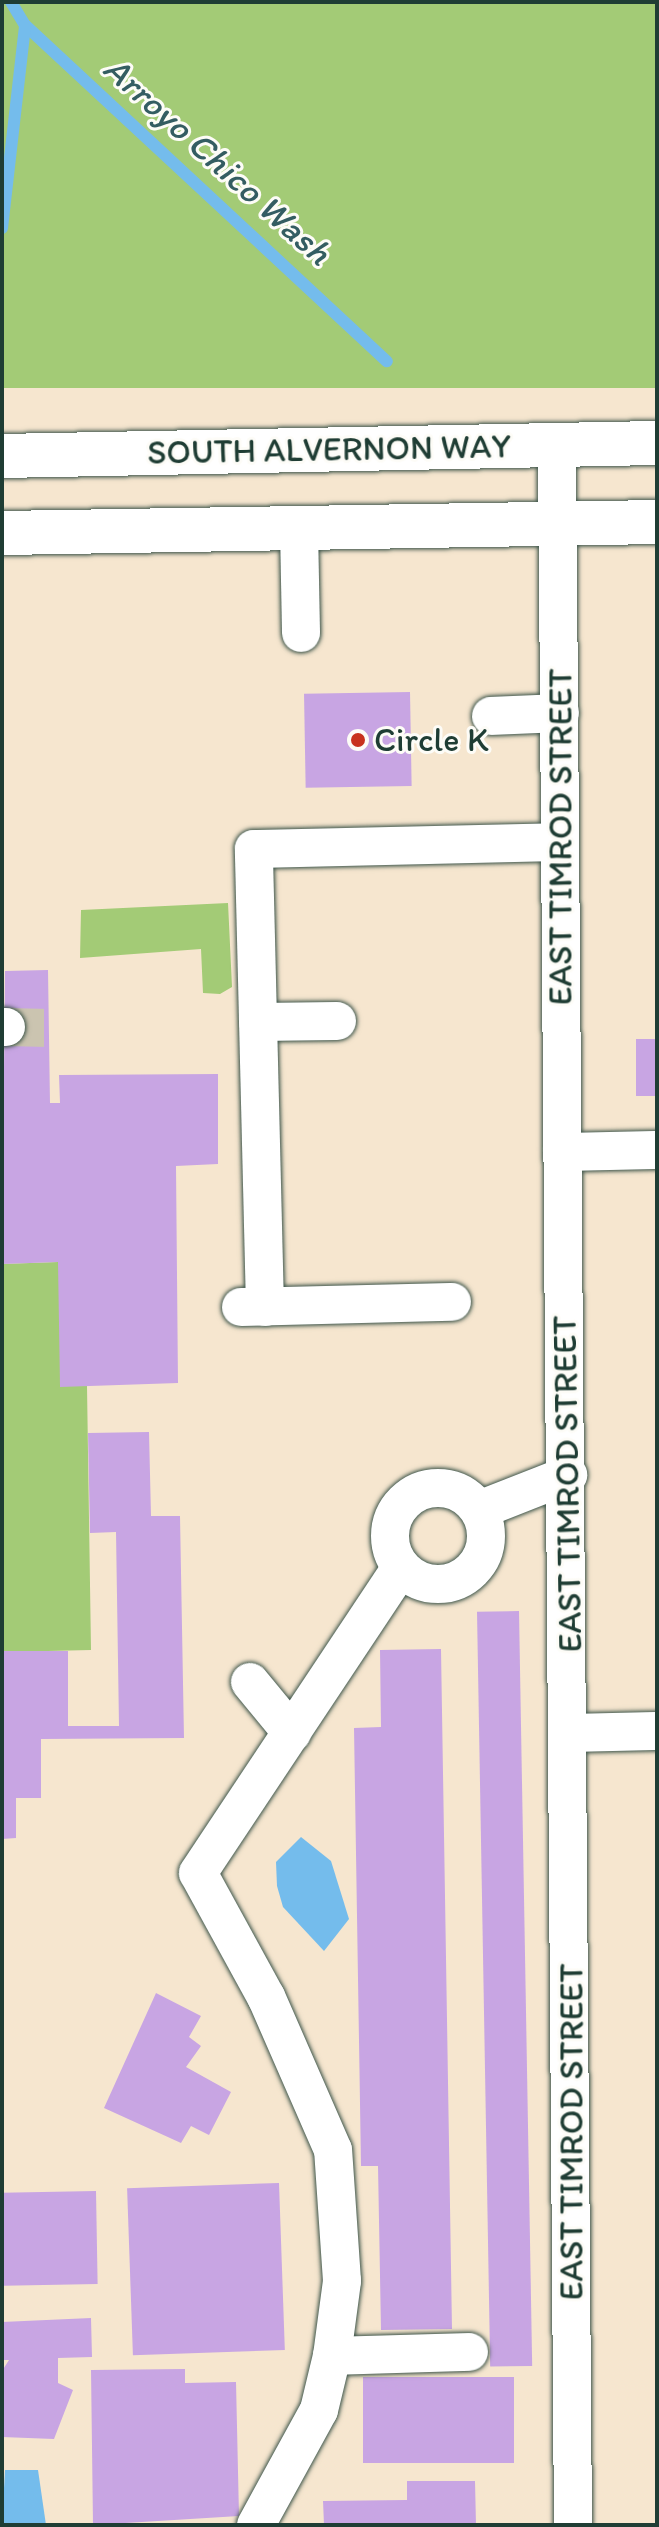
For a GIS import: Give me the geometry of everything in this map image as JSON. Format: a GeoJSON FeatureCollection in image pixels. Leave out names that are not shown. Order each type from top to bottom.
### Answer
{"type":"FeatureCollection","features":[{"type":"Feature","properties":{"kind":"main road","name":"SOUTH ALVERNON WAY"},"geometry":{"type":"LineString","coordinates":[[2,456],[657,443]]}},
{"type":"Feature","properties":{"kind":"main road"},"geometry":{"type":"LineString","coordinates":[[2,533],[657,522]]}},
{"type":"Feature","properties":{"kind":"street","name":"EAST TIMROD STREET"},"geometry":{"type":"LineString","coordinates":[[557,444],[562,1152],[568,1475],[573,2525]]}},
{"type":"Feature","properties":{"kind":"street"},"geometry":{"type":"LineString","coordinates":[[299,528],[301,633]]}},
{"type":"Feature","properties":{"kind":"street"},"geometry":{"type":"LineString","coordinates":[[491,716],[560,713]]}},
{"type":"Feature","properties":{"kind":"street"},"geometry":{"type":"LineString","coordinates":[[452,1302],[253,1307],[258,1022],[254,849],[560,842]]}},
{"type":"Feature","properties":{"kind":"street"},"geometry":{"type":"LineString","coordinates":[[258,1022],[337,1021]]}},
{"type":"Feature","properties":{"kind":"street"},"geometry":{"type":"LineString","coordinates":[[562,1152],[657,1150]]}},
{"type":"Feature","properties":{"kind":"street"},"geometry":{"type":"LineString","coordinates":[[479,1510],[568,1475]]}},
{"type":"Feature","properties":{"kind":"street"},"geometry":{"type":"LineString","coordinates":[[418,1492],[459,1492],[479,1510],[486,1546],[464,1577],[424,1582],[401,1568],[392,1550],[393,1520],[418,1492]]}},
{"type":"Feature","properties":{"kind":"street"},"geometry":{"type":"LineString","coordinates":[[256,2525],[319,2410],[332,2356],[342,2281],[333,2150],[266,1997],[198,1873],[401,1568]]}},
{"type":"Feature","properties":{"kind":"street"},"geometry":{"type":"LineString","coordinates":[[250,1682],[292,1733]]}},
{"type":"Feature","properties":{"kind":"street"},"geometry":{"type":"LineString","coordinates":[[568,1733],[657,1731]]}},
{"type":"Feature","properties":{"kind":"street"},"geometry":{"type":"LineString","coordinates":[[332,2356],[469,2352]]}},
{"type":"Feature","properties":{"kind":"green space"},"geometry":{"type":"Polygon","coordinates":[[[2,2],[657,2],[657,388],[2,388],[2,2]]]}},
{"type":"Feature","properties":{"kind":"green space"},"geometry":{"type":"Polygon","coordinates":[[[228,903],[232,987],[220,994],[203,993],[201,949],[80,958],[81,910],[228,903]]]}},
{"type":"Feature","properties":{"kind":"green space"},"geometry":{"type":"Polygon","coordinates":[[[58,1262],[87,1386],[91,1650],[4,1652],[2,1726],[2,1264],[58,1262]]]}},
{"type":"Feature","properties":{"kind":"water"},"geometry":{"type":"Polygon","coordinates":[[[301,1837],[331,1861],[349,1919],[324,1951],[283,1907],[277,1886],[276,1862],[301,1837]]]}},
{"type":"Feature","properties":{"kind":"water"},"geometry":{"type":"Polygon","coordinates":[[[5,2470],[38,2470],[46,2525],[2,2525],[5,2470]]]}},
{"type":"Feature","properties":{"kind":"building","name":"Circle K"},"geometry":{"type":"Polygon","coordinates":[[[410,692],[412,786],[306,788],[304,694],[410,692]]]}},
{"type":"Feature","properties":{"kind":"building"},"geometry":{"type":"Polygon","coordinates":[[[48,970],[50,1103],[60,1103],[59,1075],[218,1074],[218,1164],[176,1166],[178,1383],[60,1387],[58,1262],[2,1264],[5,971],[48,970]]]}},
{"type":"Feature","properties":{"kind":"building"},"geometry":{"type":"Polygon","coordinates":[[[636,1039],[657,1039],[657,1096],[636,1096],[636,1039]]]}},
{"type":"Feature","properties":{"kind":"building"},"geometry":{"type":"Polygon","coordinates":[[[149,1432],[151,1516],[180,1516],[184,1738],[41,1739],[41,1798],[16,1798],[16,1838],[2,1839],[4,1651],[68,1651],[68,1726],[119,1726],[116,1532],[90,1533],[88,1433],[149,1432]]]}},
{"type":"Feature","properties":{"kind":"building"},"geometry":{"type":"Polygon","coordinates":[[[519,1611],[532,2366],[490,2367],[477,1612],[519,1611]]]}},
{"type":"Feature","properties":{"kind":"building"},"geometry":{"type":"Polygon","coordinates":[[[441,1649],[452,2329],[381,2330],[378,2166],[361,2166],[354,1728],[381,1727],[380,1650],[441,1649]]]}},
{"type":"Feature","properties":{"kind":"building"},"geometry":{"type":"Polygon","coordinates":[[[156,1993],[201,2016],[189,2037],[201,2046],[186,2067],[231,2092],[209,2135],[191,2126],[181,2143],[104,2108],[156,1993]]]}},
{"type":"Feature","properties":{"kind":"building"},"geometry":{"type":"Polygon","coordinates":[[[279,2183],[285,2350],[133,2355],[127,2188],[279,2183]]]}},
{"type":"Feature","properties":{"kind":"building"},"geometry":{"type":"Polygon","coordinates":[[[96,2191],[98,2284],[4,2286],[2,2193],[96,2191]]]}},
{"type":"Feature","properties":{"kind":"building"},"geometry":{"type":"Polygon","coordinates":[[[91,2318],[92,2357],[58,2358],[58,2383],[73,2390],[54,2439],[2,2437],[2,2371],[9,2360],[2,2360],[2,2322],[91,2318]]]}},
{"type":"Feature","properties":{"kind":"building"},"geometry":{"type":"Polygon","coordinates":[[[185,2369],[185,2383],[236,2382],[239,2516],[93,2525],[91,2370],[185,2369]]]}},
{"type":"Feature","properties":{"kind":"building"},"geometry":{"type":"Polygon","coordinates":[[[363,2377],[514,2377],[514,2463],[363,2463],[363,2377]]]}},
{"type":"Feature","properties":{"kind":"building"},"geometry":{"type":"Polygon","coordinates":[[[407,2481],[475,2481],[476,2525],[324,2525],[323,2501],[407,2500],[407,2481]]]}},
{"type":"Feature","properties":{"kind":"waterway","name":"Arroyo Chico Wash"},"geometry":{"type":"LineString","coordinates":[[11,2],[25,25],[387,361]]}},
{"type":"Feature","properties":{"kind":"waterway"},"geometry":{"type":"LineString","coordinates":[[2,228],[25,25]]}},
{"type":"Feature","properties":{"kind":"tunnel"},"geometry":{"type":"LineString","coordinates":[[6,1027],[49,1028]]}},
{"type":"Feature","properties":{"kind":"place","name":"Circle K"},"geometry":{"type":"Point","coordinates":[358,740]}}]}
